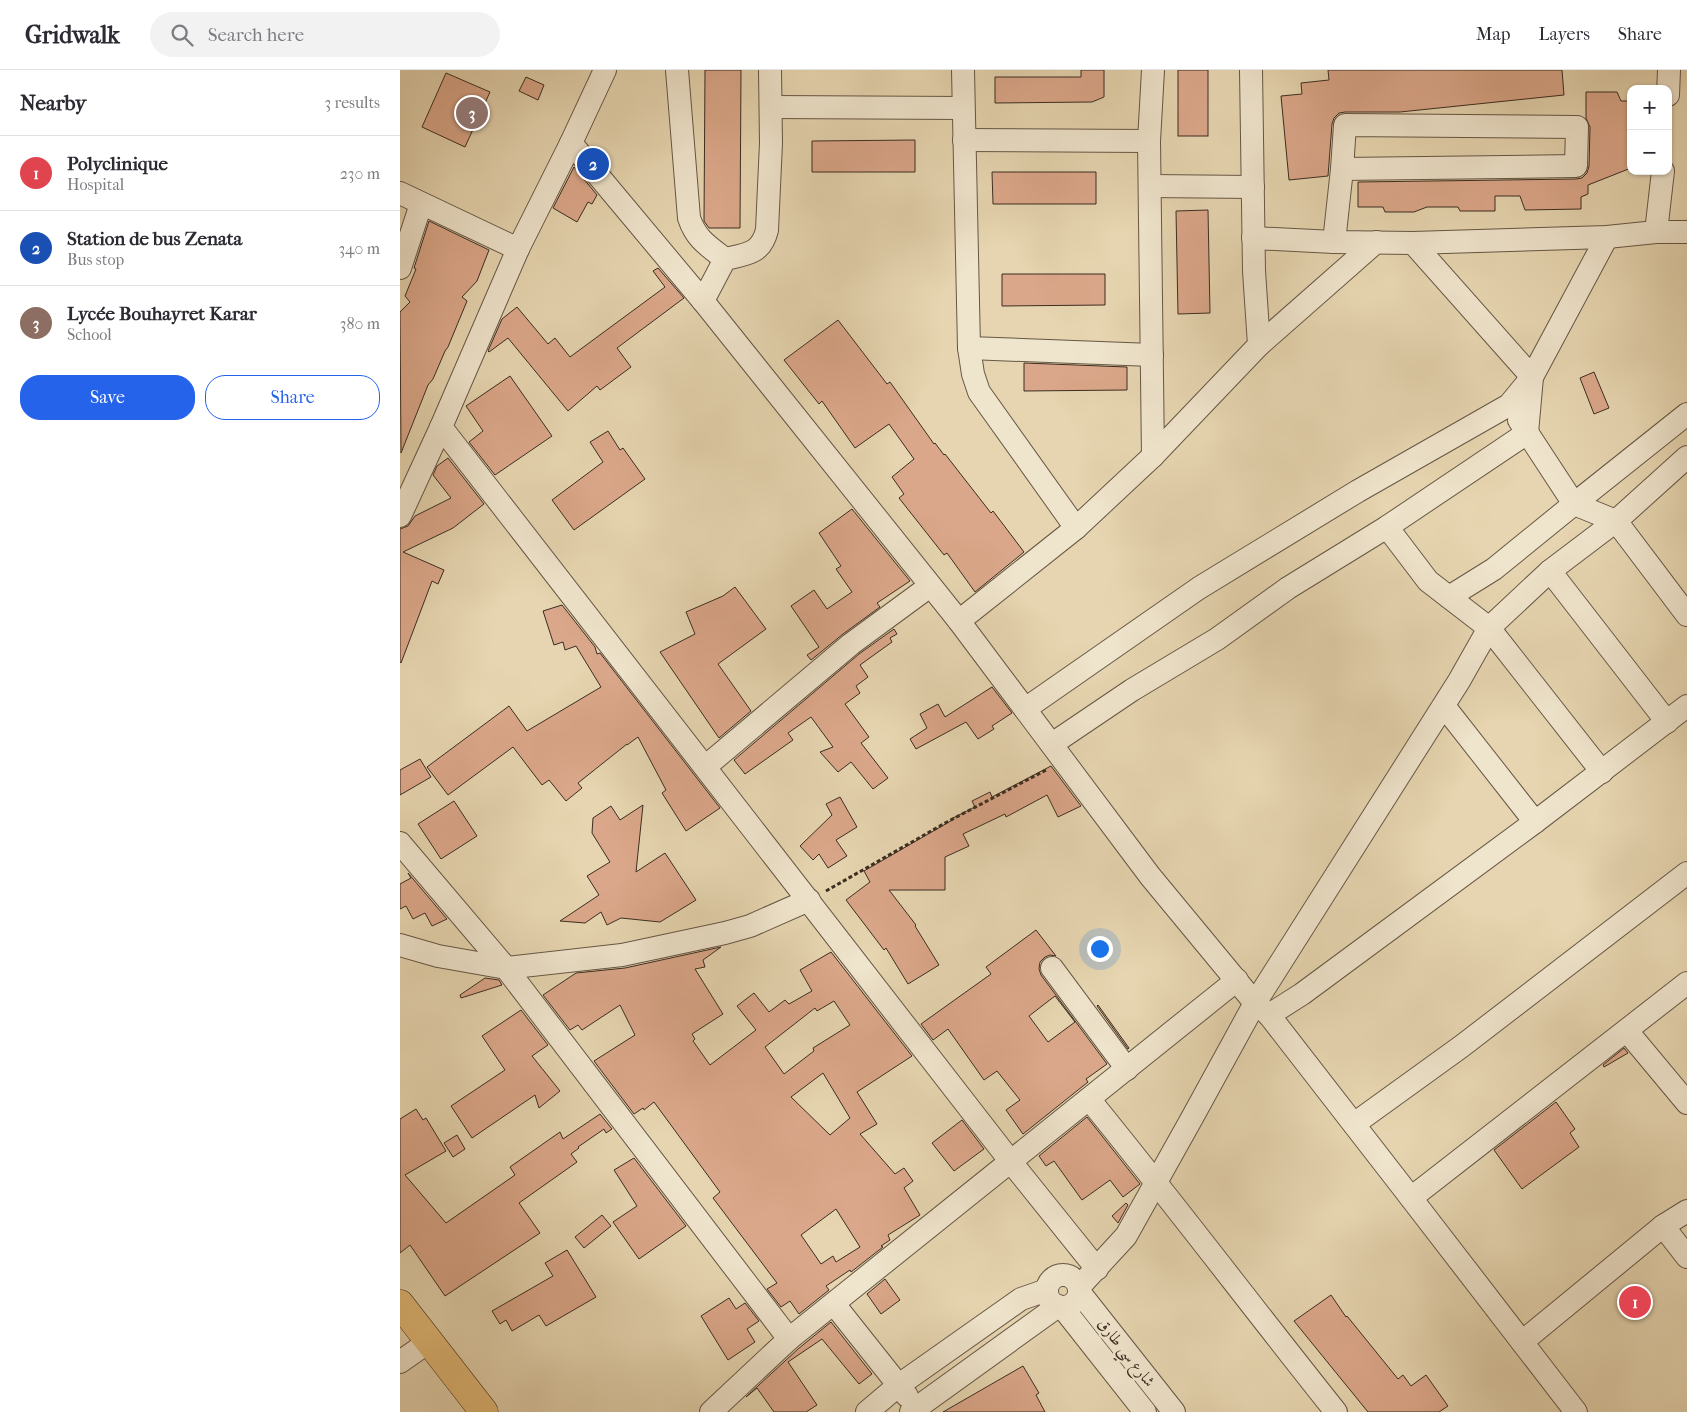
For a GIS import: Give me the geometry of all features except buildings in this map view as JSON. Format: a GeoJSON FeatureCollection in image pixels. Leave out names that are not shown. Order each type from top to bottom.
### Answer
{"type":"FeatureCollection","features":[{"type":"Feature","properties":{"kind":"main road"},"geometry":{"type":"LineString","coordinates":[[400,1304],[484,1412]]}},
{"type":"Feature","properties":{"kind":"street"},"geometry":{"type":"LineString","coordinates":[[400,516],[441,427],[518,249],[605,70]]}},
{"type":"Feature","properties":{"kind":"street"},"geometry":{"type":"LineString","coordinates":[[677,70],[689,218],[696,234],[725,259]]}},
{"type":"Feature","properties":{"kind":"street"},"geometry":{"type":"LineString","coordinates":[[703,300],[725,259],[746,254],[764,242],[767,230],[771,106],[770,70]]}},
{"type":"Feature","properties":{"kind":"street"},"geometry":{"type":"LineString","coordinates":[[963,70],[969,348],[974,374],[979,392],[1076,528]]}},
{"type":"Feature","properties":{"kind":"street"},"geometry":{"type":"LineString","coordinates":[[1153,70],[1149,141],[1153,456]]}},
{"type":"Feature","properties":{"kind":"street"},"geometry":{"type":"LineString","coordinates":[[1251,70],[1253,238],[1258,345]]}},
{"type":"Feature","properties":{"kind":"street"},"geometry":{"type":"LineString","coordinates":[[1668,85],[1669,70]]}},
{"type":"Feature","properties":{"kind":"street"},"geometry":{"type":"LineString","coordinates":[[771,106],[963,108]]}},
{"type":"Feature","properties":{"kind":"street"},"geometry":{"type":"LineString","coordinates":[[1334,242],[1345,125],[1577,128],[1576,166],[1342,169]]}},
{"type":"Feature","properties":{"kind":"street"},"geometry":{"type":"LineString","coordinates":[[964,140],[1149,141]]}},
{"type":"Feature","properties":{"kind":"street"},"geometry":{"type":"LineString","coordinates":[[571,143],[703,300],[959,622],[1150,876],[1262,1009],[1354,1124],[1576,1412]]}},
{"type":"Feature","properties":{"kind":"street"},"geometry":{"type":"LineString","coordinates":[[1656,232],[1663,175]]}},
{"type":"Feature","properties":{"kind":"street"},"geometry":{"type":"LineString","coordinates":[[1150,186],[1253,187]]}},
{"type":"Feature","properties":{"kind":"street"},"geometry":{"type":"LineString","coordinates":[[400,193],[518,249]]}},
{"type":"Feature","properties":{"kind":"street"},"geometry":{"type":"LineString","coordinates":[[400,268],[422,204]]}},
{"type":"Feature","properties":{"kind":"street"},"geometry":{"type":"LineString","coordinates":[[1253,238],[1413,243],[1607,238],[1656,232],[1687,232]]}},
{"type":"Feature","properties":{"kind":"street"},"geometry":{"type":"LineString","coordinates":[[1025,709],[1199,588],[1358,492],[1509,406],[1532,377],[1607,238]]}},
{"type":"Feature","properties":{"kind":"street"},"geometry":{"type":"LineString","coordinates":[[959,622],[1076,528],[1153,456],[1258,345],[1376,242]]}},
{"type":"Feature","properties":{"kind":"street"},"geometry":{"type":"LineString","coordinates":[[1413,243],[1532,377],[1527,433]]}},
{"type":"Feature","properties":{"kind":"street"},"geometry":{"type":"LineString","coordinates":[[969,348],[1152,355]]}},
{"type":"Feature","properties":{"kind":"street"},"geometry":{"type":"LineString","coordinates":[[1509,406],[1574,504],[1616,521],[1687,615]]}},
{"type":"Feature","properties":{"kind":"street"},"geometry":{"type":"LineString","coordinates":[[1449,597],[1494,569],[1687,414]]}},
{"type":"Feature","properties":{"kind":"street"},"geometry":{"type":"LineString","coordinates":[[441,427],[1011,1162],[1097,1269]]}},
{"type":"Feature","properties":{"kind":"street"},"geometry":{"type":"LineString","coordinates":[[1058,752],[1132,690],[1217,639],[1288,588],[1387,527],[1527,433]]}},
{"type":"Feature","properties":{"kind":"street"},"geometry":{"type":"LineString","coordinates":[[1056,1301],[1050,1282],[1055,1277],[1061,1275],[1072,1278],[1079,1290],[1126,1236],[1156,1182],[1262,1009],[1489,628],[1550,571],[1616,521],[1684,465]]}},
{"type":"Feature","properties":{"kind":"street"},"geometry":{"type":"LineString","coordinates":[[1387,527],[1428,581],[1489,628],[1602,772]]}},
{"type":"Feature","properties":{"kind":"street"},"geometry":{"type":"LineString","coordinates":[[1550,571],[1666,722]]}},
{"type":"Feature","properties":{"kind":"street"},"geometry":{"type":"LineString","coordinates":[[705,767],[851,644],[930,586]]}},
{"type":"Feature","properties":{"kind":"street"},"geometry":{"type":"LineString","coordinates":[[1444,706],[1535,822]]}},
{"type":"Feature","properties":{"kind":"street"},"geometry":{"type":"LineString","coordinates":[[1262,1009],[1302,994],[1602,772],[1687,706]]}},
{"type":"Feature","properties":{"kind":"street"},"geometry":{"type":"LineString","coordinates":[[400,842],[506,968],[789,1339]]}},
{"type":"Feature","properties":{"kind":"street"},"geometry":{"type":"LineString","coordinates":[[1354,1124],[1462,1046],[1687,873]]}},
{"type":"Feature","properties":{"kind":"street"},"geometry":{"type":"LineString","coordinates":[[400,945],[438,956],[506,968],[622,955],[725,933],[750,926],[809,900]]}},
{"type":"Feature","properties":{"kind":"street"},"geometry":{"type":"LineString","coordinates":[[1052,968],[1127,1069]]}},
{"type":"Feature","properties":{"kind":"street"},"geometry":{"type":"LineString","coordinates":[[711,1412],[789,1339],[1237,980]]}},
{"type":"Feature","properties":{"kind":"street"},"geometry":{"type":"LineString","coordinates":[[1411,1198],[1687,983]]}},
{"type":"Feature","properties":{"kind":"street"},"geometry":{"type":"LineString","coordinates":[[1627,1031],[1687,1103]]}},
{"type":"Feature","properties":{"kind":"street"},"geometry":{"type":"LineString","coordinates":[[1089,1099],[1336,1412]]}},
{"type":"Feature","properties":{"kind":"street"},"geometry":{"type":"LineString","coordinates":[[1522,1342],[1662,1226],[1687,1211]]}},
{"type":"Feature","properties":{"kind":"street"},"geometry":{"type":"LineString","coordinates":[[1662,1226],[1687,1257]]}},
{"type":"Feature","properties":{"kind":"street","name":"شارع سي طارق"},"geometry":{"type":"LineString","coordinates":[[1079,1290],[1174,1412]]}},
{"type":"Feature","properties":{"kind":"street"},"geometry":{"type":"LineString","coordinates":[[867,1412],[899,1385],[1021,1299],[1056,1301]]}},
{"type":"Feature","properties":{"kind":"street"},"geometry":{"type":"LineString","coordinates":[[834,1304],[899,1385],[916,1410],[1056,1301]]}},
{"type":"Feature","properties":{"kind":"street","name":"شارع سي طارق"},"geometry":{"type":"LineString","coordinates":[[1056,1301],[1144,1412]]}},
{"type":"Feature","properties":{"kind":"street"},"geometry":{"type":"LineString","coordinates":[[400,1362],[430,1341]]}},
{"type":"Feature","properties":{"kind":"path"},"geometry":{"type":"LineString","coordinates":[[809,900],[940,826],[1058,752]]}},
{"type":"Feature","properties":{"kind":"place","name":"Lycée Bouhayret Karar"},"geometry":{"type":"Point","coordinates":[472,113]}},
{"type":"Feature","properties":{"kind":"place","name":"Station de bus Zenata"},"geometry":{"type":"Point","coordinates":[593,164]}},
{"type":"Feature","properties":{"kind":"place","name":"Polyclinique"},"geometry":{"type":"Point","coordinates":[1635,1302]}}]}
